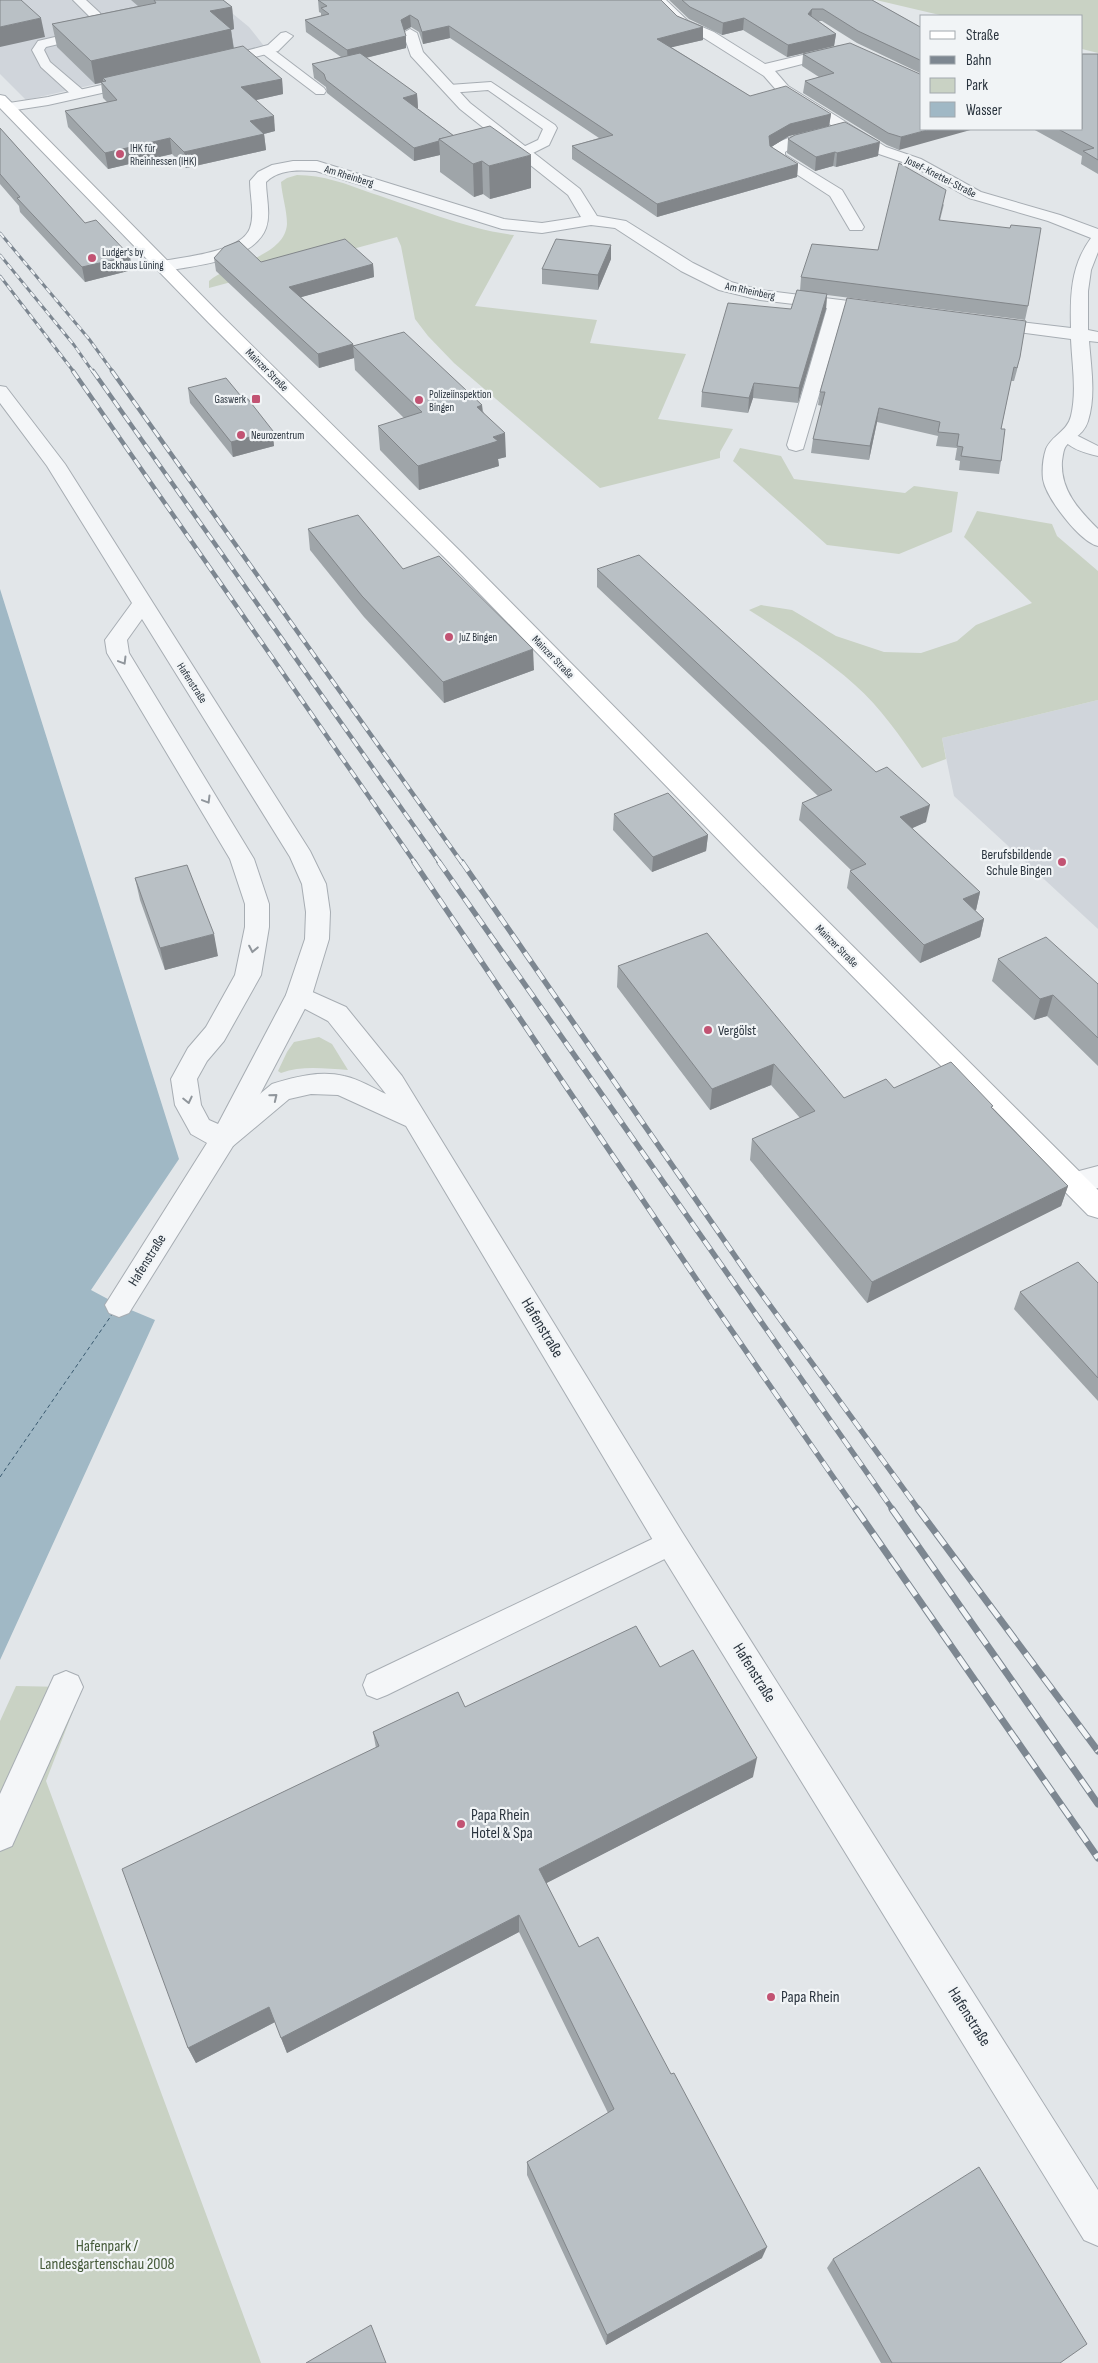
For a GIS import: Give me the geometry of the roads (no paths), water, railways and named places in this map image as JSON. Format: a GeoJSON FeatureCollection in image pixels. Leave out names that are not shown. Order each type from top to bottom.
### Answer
{"type":"FeatureCollection","features":[{"type":"Feature","properties":{"kind":"main road","name":"Mainzer Straße"},"geometry":{"type":"LineString","coordinates":[[3,105],[1086,1180],[1098,1207]]}},
{"type":"Feature","properties":{"kind":"street","name":"Josef-Knettel-Straße"},"geometry":{"type":"LineString","coordinates":[[658,0],[682,24],[709,35],[764,70],[776,79],[782,89],[844,129],[881,150],[916,162],[975,195],[1054,218],[1098,235]]}},
{"type":"Feature","properties":{"kind":"street"},"geometry":{"type":"LineString","coordinates":[[410,34],[416,53],[464,106],[574,192],[582,202],[591,220]]}},
{"type":"Feature","properties":{"kind":"street"},"geometry":{"type":"LineString","coordinates":[[203,66],[273,48],[286,36]]}},
{"type":"Feature","properties":{"kind":"street"},"geometry":{"type":"LineString","coordinates":[[764,70],[851,48],[834,36]]}},
{"type":"Feature","properties":{"kind":"street","name":"Mainzer Straße"},"geometry":{"type":"LineString","coordinates":[[3,105],[78,94],[155,76]]}},
{"type":"Feature","properties":{"kind":"street"},"geometry":{"type":"LineString","coordinates":[[844,129],[788,144],[777,150],[778,156],[836,194],[856,227]]}},
{"type":"Feature","properties":{"kind":"street","name":"Am Rheinberg"},"geometry":{"type":"LineString","coordinates":[[164,266],[225,252],[251,240],[258,230],[258,181],[272,170],[298,166],[317,166],[502,224],[542,228],[591,220],[620,224],[687,267],[725,286],[760,295],[895,312]]}},
{"type":"Feature","properties":{"kind":"street"},"geometry":{"type":"LineString","coordinates":[[1098,240],[1087,253],[1083,265],[1078,335],[1083,395],[1080,418],[1074,431],[1057,446],[1052,467],[1054,483],[1064,501],[1098,540]]}},
{"type":"Feature","properties":{"kind":"street"},"geometry":{"type":"LineString","coordinates":[[796,445],[837,304]]}},
{"type":"Feature","properties":{"kind":"street"},"geometry":{"type":"LineString","coordinates":[[972,322],[1098,337]]}},
{"type":"Feature","properties":{"kind":"street","name":"Hafenstraße"},"geometry":{"type":"LineString","coordinates":[[0,391],[54,464],[302,857],[314,884],[318,912],[317,940],[299,995],[223,1139],[119,1305]]}},
{"type":"Feature","properties":{"kind":"street"},"geometry":{"type":"LineString","coordinates":[[142,604],[116,640],[118,653],[242,859],[257,904],[257,927],[248,975],[215,1034],[197,1055],[184,1079],[188,1105],[200,1127],[223,1139]]}},
{"type":"Feature","properties":{"kind":"street","name":"Hafenstraße"},"geometry":{"type":"LineString","coordinates":[[299,995],[337,1014],[393,1083],[671,1542],[1098,2226]]}},
{"type":"Feature","properties":{"kind":"street","name":"Hafenstraße"},"geometry":{"type":"LineString","coordinates":[[223,1139],[281,1091],[311,1084],[342,1085],[414,1119]]}},
{"type":"Feature","properties":{"kind":"street"},"geometry":{"type":"LineString","coordinates":[[0,1834],[66,1687]]}},
{"type":"Feature","properties":{"kind":"lane"},"geometry":{"type":"LineString","coordinates":[[78,94],[45,64],[38,50],[42,44],[93,32],[99,25],[96,16],[79,0]]}},
{"type":"Feature","properties":{"kind":"lane"},"geometry":{"type":"LineString","coordinates":[[266,50],[320,90]]}},
{"type":"Feature","properties":{"kind":"lane"},"geometry":{"type":"LineString","coordinates":[[449,89],[491,86],[550,128],[544,142],[524,152]]}},
{"type":"Feature","properties":{"kind":"lane"},"geometry":{"type":"LineString","coordinates":[[1068,436],[1088,449],[1098,451]]}},
{"type":"Feature","properties":{"kind":"lane"},"geometry":{"type":"LineString","coordinates":[[377,1685],[671,1542]]}},
{"type":"Feature","properties":{"kind":"water"},"geometry":{"type":"Polygon","coordinates":[[[0,589],[179,1159],[91,1290],[119,1305],[155,1320],[0,1660],[0,589]]]}},
{"type":"Feature","properties":{"kind":"railway"},"geometry":{"type":"LineString","coordinates":[[0,233],[89,339],[113,372]]}},
{"type":"Feature","properties":{"kind":"railway"},"geometry":{"type":"LineString","coordinates":[[0,255],[74,345],[93,372]]}},
{"type":"Feature","properties":{"kind":"railway"},"geometry":{"type":"LineString","coordinates":[[0,276],[74,372]]}},
{"type":"Feature","properties":{"kind":"railway"},"geometry":{"type":"LineString","coordinates":[[73,371],[415,863]]}},
{"type":"Feature","properties":{"kind":"railway"},"geometry":{"type":"LineString","coordinates":[[93,371],[440,863]]}},
{"type":"Feature","properties":{"kind":"railway"},"geometry":{"type":"LineString","coordinates":[[112,371],[462,863]]}},
{"type":"Feature","properties":{"kind":"railway"},"geometry":{"type":"LineString","coordinates":[[414,862],[705,1292],[856,1510]]}},
{"type":"Feature","properties":{"kind":"railway"},"geometry":{"type":"LineString","coordinates":[[439,862],[893,1510]]}},
{"type":"Feature","properties":{"kind":"railway"},"geometry":{"type":"LineString","coordinates":[[462,862],[753,1282],[919,1510]]}},
{"type":"Feature","properties":{"kind":"railway"},"geometry":{"type":"LineString","coordinates":[[856,1509],[1098,1858]]}},
{"type":"Feature","properties":{"kind":"railway"},"geometry":{"type":"LineString","coordinates":[[892,1509],[1098,1804]]}},
{"type":"Feature","properties":{"kind":"railway"},"geometry":{"type":"LineString","coordinates":[[918,1509],[1098,1751]]}},
{"type":"Feature","properties":{"kind":"place","name":"IHK für Rheinhessen (IHK)"},"geometry":{"type":"Point","coordinates":[120,154]}},
{"type":"Feature","properties":{"kind":"place","name":"Ludger's by Backhaus Lüning"},"geometry":{"type":"Point","coordinates":[92,258]}},
{"type":"Feature","properties":{"kind":"place","name":"Gaswerk"},"geometry":{"type":"Point","coordinates":[256,399]}},
{"type":"Feature","properties":{"kind":"place","name":"Polizeiinspektion Bingen"},"geometry":{"type":"Point","coordinates":[419,400]}},
{"type":"Feature","properties":{"kind":"place","name":"Neurozentrum"},"geometry":{"type":"Point","coordinates":[241,435]}},
{"type":"Feature","properties":{"kind":"place","name":"JuZ Bingen"},"geometry":{"type":"Point","coordinates":[449,637]}},
{"type":"Feature","properties":{"kind":"place","name":"Berufsbildende Schule Bingen"},"geometry":{"type":"Point","coordinates":[1062,862]}},
{"type":"Feature","properties":{"kind":"place","name":"Vergölst"},"geometry":{"type":"Point","coordinates":[708,1030]}},
{"type":"Feature","properties":{"kind":"place","name":"Papa Rhein Hotel & Spa"},"geometry":{"type":"Point","coordinates":[461,1824]}},
{"type":"Feature","properties":{"kind":"place","name":"Papa Rhein"},"geometry":{"type":"Point","coordinates":[771,1997]}},
{"type":"Feature","properties":{"kind":"park label","name":"Hafenpark / Landesgartenschau 2008"},"geometry":{"type":"Point","coordinates":[107,2255]}}]}
